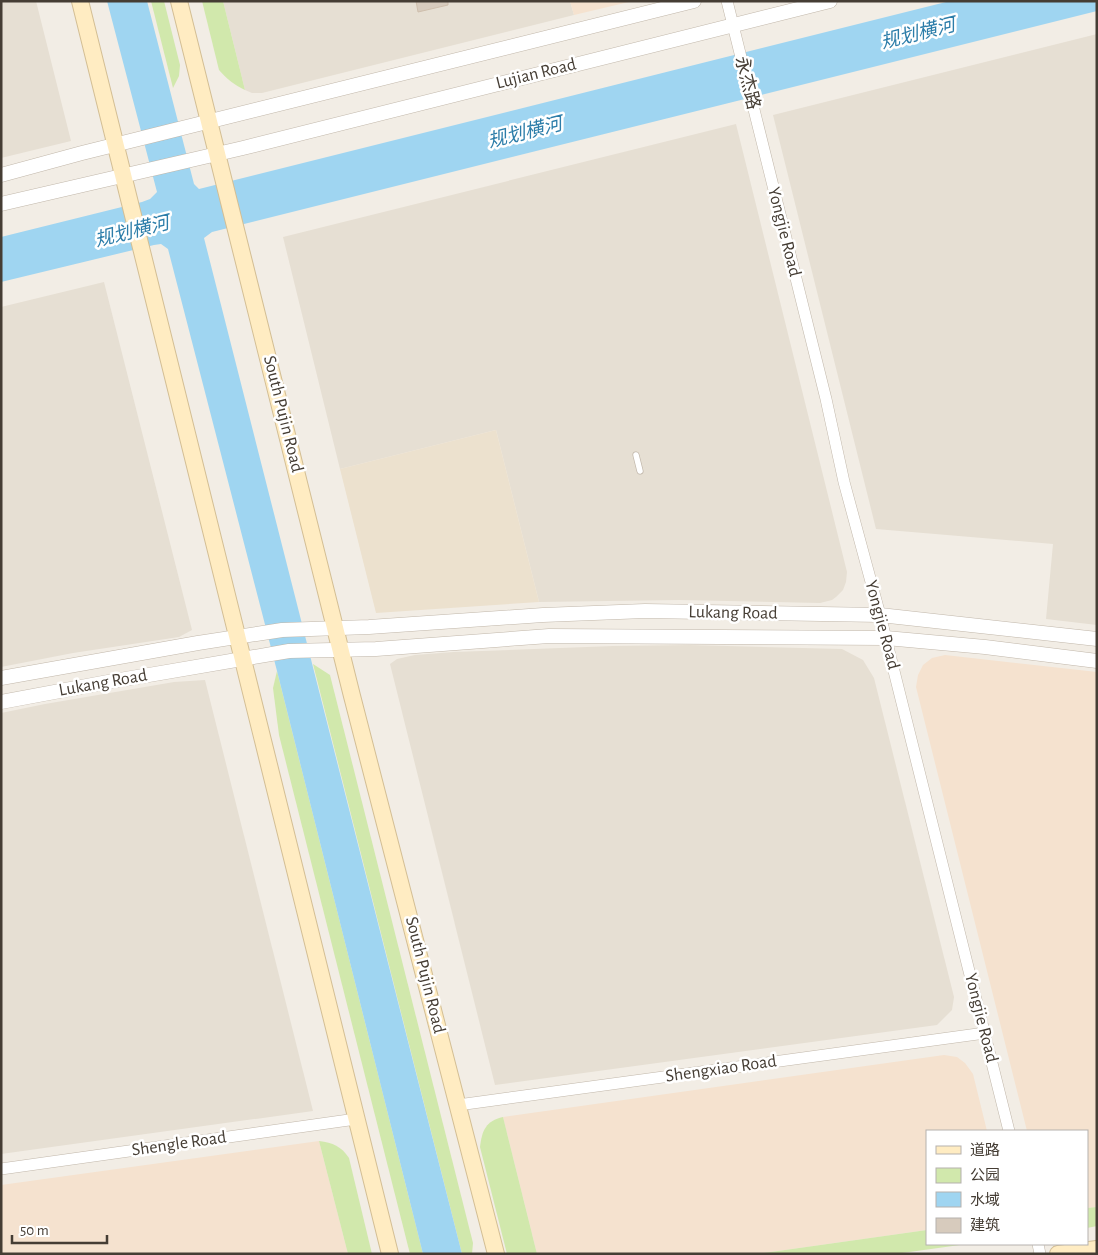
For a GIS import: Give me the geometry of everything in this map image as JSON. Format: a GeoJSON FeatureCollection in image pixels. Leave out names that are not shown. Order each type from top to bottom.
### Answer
{"type":"FeatureCollection","features":[{"type":"Feature","properties":{"kind":"main road"},"geometry":{"type":"LineString","coordinates":[[80,1],[390,1254]]}},
{"type":"Feature","properties":{"kind":"main road","name":"South Pujin Road"},"geometry":{"type":"LineString","coordinates":[[179,1],[352,696],[496,1254]]}},
{"type":"Feature","properties":{"kind":"main road"},"geometry":{"type":"LineString","coordinates":[[1058,1254],[1097,1249]]}},
{"type":"Feature","properties":{"kind":"street","name":"Lujian Road"},"geometry":{"type":"LineString","coordinates":[[1,175],[115,144],[694,1]]}},
{"type":"Feature","properties":{"kind":"street"},"geometry":{"type":"LineString","coordinates":[[727,1],[733,25]]}},
{"type":"Feature","properties":{"kind":"street","name":"Lujian Road"},"geometry":{"type":"LineString","coordinates":[[1,204],[243,148],[830,1]]}},
{"type":"Feature","properties":{"kind":"street","name":"永杰路"},"geometry":{"type":"LineString","coordinates":[[733,25],[756,118]]}},
{"type":"Feature","properties":{"kind":"street","name":"Yongjie Road"},"geometry":{"type":"LineString","coordinates":[[756,118],[826,400],[844,482],[886,638],[1009,1130]]}},
{"type":"Feature","properties":{"kind":"street","name":"Lukang Road"},"geometry":{"type":"LineString","coordinates":[[1,678],[198,642],[282,630],[369,627],[543,615],[644,611],[880,615],[1097,639]]}},
{"type":"Feature","properties":{"kind":"street","name":"Lukang Road"},"geometry":{"type":"LineString","coordinates":[[1,702],[83,686],[289,652],[376,649],[549,636],[886,638],[985,647],[1097,661]]}},
{"type":"Feature","properties":{"kind":"street","name":"Shengxiao Road"},"geometry":{"type":"LineString","coordinates":[[458,1105],[985,1034]]}},
{"type":"Feature","properties":{"kind":"street","name":"Shengle Road"},"geometry":{"type":"LineString","coordinates":[[1,1169],[356,1119]]}},
{"type":"Feature","properties":{"kind":"lane"},"geometry":{"type":"LineString","coordinates":[[636,455],[640,471]]}},
{"type":"Feature","properties":{"kind":"shaded area"},"geometry":{"type":"Polygon","coordinates":[[[1,1],[36,1],[71,141],[1,158],[1,1]]]}},
{"type":"Feature","properties":{"kind":"shaded area"},"geometry":{"type":"Polygon","coordinates":[[[223,1],[570,1],[574,15],[262,93],[252,93],[245,90],[223,1]]]}},
{"type":"Feature","properties":{"kind":"shaded area"},"geometry":{"type":"Polygon","coordinates":[[[570,1],[633,1],[574,15],[570,1]]]}},
{"type":"Feature","properties":{"kind":"shaded area"},"geometry":{"type":"Polygon","coordinates":[[[1097,34],[1097,625],[1046,619],[1053,544],[876,529],[773,115],[1097,34]]]}},
{"type":"Feature","properties":{"kind":"shaded area"},"geometry":{"type":"Polygon","coordinates":[[[736,124],[847,572],[843,590],[836,597],[820,603],[679,600],[539,602],[496,430],[340,469],[283,237],[736,124]]]}},
{"type":"Feature","properties":{"kind":"shaded area"},"geometry":{"type":"Polygon","coordinates":[[[104,282],[192,630],[179,637],[73,653],[1,667],[1,307],[104,282]]]}},
{"type":"Feature","properties":{"kind":"shaded area"},"geometry":{"type":"Polygon","coordinates":[[[496,430],[539,602],[376,613],[340,469],[496,430]]]}},
{"type":"Feature","properties":{"kind":"shaded area"},"geometry":{"type":"Polygon","coordinates":[[[690,645],[842,649],[863,660],[874,678],[954,997],[952,1010],[937,1025],[495,1085],[390,664],[397,659],[415,655],[454,652],[690,645]]]}},
{"type":"Feature","properties":{"kind":"shaded area"},"geometry":{"type":"Polygon","coordinates":[[[945,655],[1097,672],[1097,1207],[1088,1208],[1088,1130],[1027,1130],[916,687],[918,675],[923,665],[932,658],[945,655]]]}},
{"type":"Feature","properties":{"kind":"shaded area"},"geometry":{"type":"Polygon","coordinates":[[[205,680],[313,1111],[1,1154],[1,713],[174,682],[205,680]]]}},
{"type":"Feature","properties":{"kind":"shaded area"},"geometry":{"type":"Polygon","coordinates":[[[944,1055],[957,1057],[965,1063],[973,1074],[987,1130],[926,1130],[926,1230],[756,1254],[537,1254],[503,1117],[944,1055]]]}},
{"type":"Feature","properties":{"kind":"shaded area"},"geometry":{"type":"Polygon","coordinates":[[[319,1141],[348,1254],[1,1254],[1,1185],[319,1141]]]}},
{"type":"Feature","properties":{"kind":"green space"},"geometry":{"type":"Polygon","coordinates":[[[151,1],[164,1],[180,65],[179,76],[173,88],[151,1]]]}},
{"type":"Feature","properties":{"kind":"green space"},"geometry":{"type":"Polygon","coordinates":[[[202,1],[223,1],[245,90],[231,82],[219,70],[202,1]]]}},
{"type":"Feature","properties":{"kind":"green space"},"geometry":{"type":"Polygon","coordinates":[[[313,664],[330,675],[473,1243],[472,1254],[462,1254],[313,664]]]}},
{"type":"Feature","properties":{"kind":"green space"},"geometry":{"type":"Polygon","coordinates":[[[277,671],[423,1254],[410,1254],[279,735],[273,688],[277,671]]]}},
{"type":"Feature","properties":{"kind":"green space"},"geometry":{"type":"Polygon","coordinates":[[[503,1117],[537,1254],[507,1254],[480,1147],[486,1127],[493,1121],[503,1117]]]}},
{"type":"Feature","properties":{"kind":"green space"},"geometry":{"type":"Polygon","coordinates":[[[319,1141],[336,1146],[349,1158],[372,1254],[348,1254],[319,1141]]]}},
{"type":"Feature","properties":{"kind":"green space"},"geometry":{"type":"Polygon","coordinates":[[[1097,1207],[1097,1226],[1088,1228],[1088,1208],[1097,1207]]]}},
{"type":"Feature","properties":{"kind":"green space"},"geometry":{"type":"Polygon","coordinates":[[[926,1230],[926,1245],[960,1245],[895,1254],[756,1254],[926,1230]]]}},
{"type":"Feature","properties":{"kind":"water","name":"规划横河"},"geometry":{"type":"Polygon","coordinates":[[[107,1],[147,1],[194,184],[199,189],[950,1],[1097,1],[1097,11],[212,232],[204,238],[462,1254],[423,1254],[277,671],[168,249],[161,244],[154,245],[1,282],[1,237],[142,202],[150,199],[157,192],[107,1]]]}},
{"type":"Feature","properties":{"kind":"building"},"geometry":{"type":"Polygon","coordinates":[[[416,1],[448,1],[448,5],[418,12],[416,1]]]}}]}
